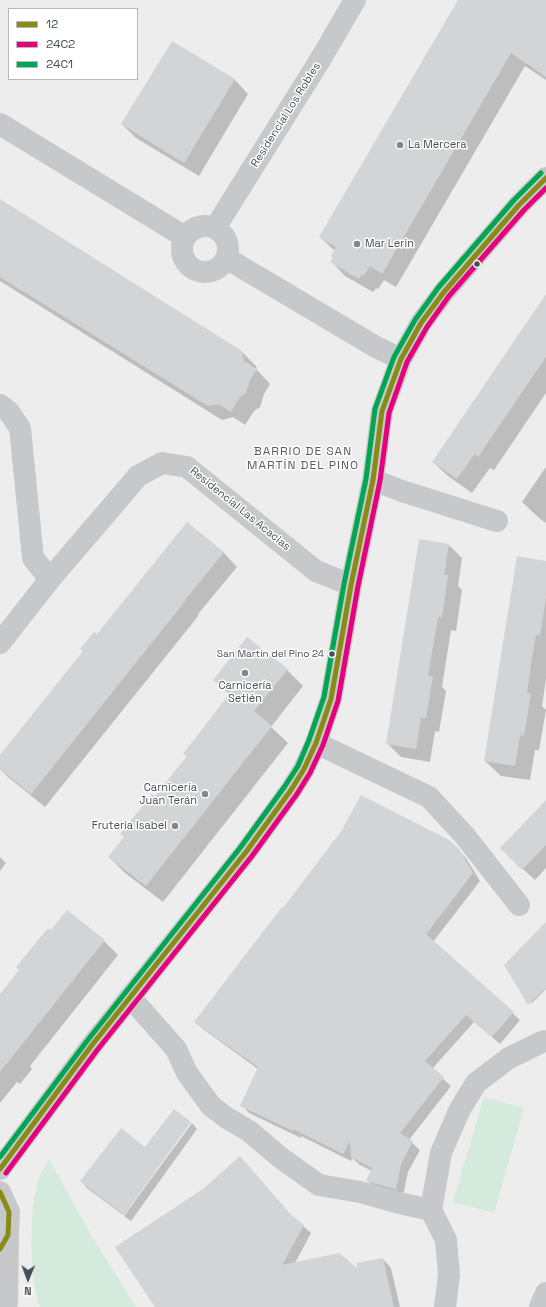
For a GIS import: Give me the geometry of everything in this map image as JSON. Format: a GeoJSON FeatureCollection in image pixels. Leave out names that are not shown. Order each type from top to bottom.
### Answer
{"type":"FeatureCollection","features":[{"type":"Feature","properties":{"kind":"street","name":"Residencial Los Robles"},"geometry":{"type":"LineString","coordinates":[[215,228],[320,60],[355,0]]}},
{"type":"Feature","properties":{"kind":"street"},"geometry":{"type":"LineString","coordinates":[[0,124],[185,237]]}},
{"type":"Feature","properties":{"kind":"street"},"geometry":{"type":"LineString","coordinates":[[0,1169],[92,1045],[246,852],[298,779],[316,743],[331,699],[351,585],[373,480],[382,411],[401,359],[421,323],[444,292],[519,205],[546,178]]}},
{"type":"Feature","properties":{"kind":"street"},"geometry":{"type":"LineString","coordinates":[[205,226],[215,228],[224,236],[228,244],[226,258],[222,265],[216,270],[202,272],[194,270],[183,259],[181,252],[185,237],[190,231],[197,227],[205,226]]}},
{"type":"Feature","properties":{"kind":"street"},"geometry":{"type":"LineString","coordinates":[[226,258],[376,347],[401,359]]}},
{"type":"Feature","properties":{"kind":"street"},"geometry":{"type":"LineString","coordinates":[[0,405],[9,412],[20,428],[33,558],[50,579]]}},
{"type":"Feature","properties":{"kind":"street","name":"Residencial Las Acacias"},"geometry":{"type":"LineString","coordinates":[[0,643],[50,579],[138,476],[162,463],[187,467],[316,571],[351,585]]}},
{"type":"Feature","properties":{"kind":"street"},"geometry":{"type":"LineString","coordinates":[[373,480],[402,491],[497,521]]}},
{"type":"Feature","properties":{"kind":"street"},"geometry":{"type":"LineString","coordinates":[[316,743],[429,797],[465,836],[518,905]]}},
{"type":"Feature","properties":{"kind":"street"},"geometry":{"type":"LineString","coordinates":[[130,997],[176,1049],[187,1073],[211,1106],[227,1118],[249,1131],[291,1166],[319,1185],[360,1192],[431,1210]]}},
{"type":"Feature","properties":{"kind":"street"},"geometry":{"type":"LineString","coordinates":[[446,1307],[449,1275],[446,1240],[431,1210],[441,1153],[459,1111],[476,1083],[509,1058],[544,1041]]}},
{"type":"Feature","properties":{"kind":"street"},"geometry":{"type":"LineString","coordinates":[[0,1192],[9,1212],[4,1242],[6,1302]]}},
{"type":"Feature","properties":{"kind":"street"},"geometry":{"type":"LineString","coordinates":[[540,1307],[546,1293]]}},
{"type":"Feature","properties":{"kind":"green space"},"geometry":{"type":"Polygon","coordinates":[[[484,1097],[524,1108],[494,1213],[453,1202],[484,1097]]]}},
{"type":"Feature","properties":{"kind":"green space"},"geometry":{"type":"Polygon","coordinates":[[[49,1159],[92,1237],[136,1307],[40,1307],[36,1294],[32,1262],[33,1210],[38,1181],[49,1159]]]}},
{"type":"Feature","properties":{"kind":"building"},"geometry":{"type":"Polygon","coordinates":[[[458,0],[546,0],[546,77],[511,53],[382,274],[370,266],[364,276],[362,275],[359,279],[330,262],[333,258],[331,256],[336,247],[319,237],[458,0]]]}},
{"type":"Feature","properties":{"kind":"building"},"geometry":{"type":"Polygon","coordinates":[[[172,41],[235,79],[184,163],[121,124],[172,41]]]}},
{"type":"Feature","properties":{"kind":"building"},"geometry":{"type":"Polygon","coordinates":[[[0,199],[242,351],[244,361],[257,369],[250,380],[246,393],[240,397],[231,412],[218,404],[208,406],[0,277],[0,199]]]}},
{"type":"Feature","properties":{"kind":"building"},"geometry":{"type":"Polygon","coordinates":[[[546,294],[546,357],[478,457],[475,454],[457,479],[432,462],[546,294]]]}},
{"type":"Feature","properties":{"kind":"building"},"geometry":{"type":"Polygon","coordinates":[[[187,522],[224,552],[31,794],[0,769],[0,755],[83,651],[80,649],[94,632],[97,634],[187,522]]]}},
{"type":"Feature","properties":{"kind":"building"},"geometry":{"type":"Polygon","coordinates":[[[419,539],[449,544],[444,575],[448,575],[442,618],[438,617],[428,676],[433,676],[426,718],[421,718],[416,749],[386,744],[419,539]]]}},
{"type":"Feature","properties":{"kind":"building"},"geometry":{"type":"Polygon","coordinates":[[[517,556],[546,561],[546,598],[540,635],[536,635],[531,664],[527,693],[531,693],[524,736],[520,735],[515,766],[484,761],[517,556]]]}},
{"type":"Feature","properties":{"kind":"building"},"geometry":{"type":"Polygon","coordinates":[[[247,637],[288,669],[254,711],[272,726],[146,886],[108,857],[124,837],[120,834],[152,794],[155,796],[187,756],[183,754],[230,693],[213,680],[247,637]]]}},
{"type":"Feature","properties":{"kind":"building"},"geometry":{"type":"Polygon","coordinates":[[[361,795],[449,840],[459,849],[473,873],[426,934],[514,1012],[492,1037],[466,1015],[425,1061],[444,1077],[400,1133],[413,1141],[401,1164],[396,1189],[366,1181],[372,1168],[351,1157],[350,1141],[343,1154],[293,1129],[293,1131],[240,1106],[258,1067],[194,1022],[342,830],[361,795]]]}},
{"type":"Feature","properties":{"kind":"building"},"geometry":{"type":"Polygon","coordinates":[[[546,800],[546,845],[522,870],[500,848],[546,800]]]}},
{"type":"Feature","properties":{"kind":"building"},"geometry":{"type":"Polygon","coordinates":[[[67,910],[105,940],[0,1072],[0,994],[19,970],[16,967],[48,928],[51,930],[67,910]]]}},
{"type":"Feature","properties":{"kind":"building"},"geometry":{"type":"Polygon","coordinates":[[[546,922],[546,988],[528,1005],[504,965],[546,922]]]}},
{"type":"Feature","properties":{"kind":"building"},"geometry":{"type":"Polygon","coordinates":[[[174,1109],[191,1122],[124,1215],[80,1181],[121,1128],[145,1147],[174,1109]]]}},
{"type":"Feature","properties":{"kind":"building"},"geometry":{"type":"Polygon","coordinates":[[[240,1156],[289,1213],[304,1225],[282,1265],[339,1253],[357,1268],[357,1263],[383,1258],[394,1307],[155,1307],[115,1247],[203,1189],[240,1156]]]}},
{"type":"Feature","properties":{"kind":"transit line","name":"24C1"},"geometry":{"type":"LineString","coordinates":[[0,1157],[87,1041],[240,848],[298,766],[324,697],[344,584],[366,479],[375,409],[394,357],[415,320],[438,288],[514,200],[541,173]]}},
{"type":"Feature","properties":{"kind":"transit line","name":"12"},"geometry":{"type":"LineString","coordinates":[[0,1169],[92,1045],[246,852],[291,790],[304,769],[316,743],[331,699],[351,585],[373,480],[382,411],[401,359],[421,323],[444,292],[519,205],[546,178]]}},
{"type":"Feature","properties":{"kind":"transit line","name":"24C2"},"geometry":{"type":"LineString","coordinates":[[6,1173],[98,1049],[252,856],[297,794],[310,773],[323,745],[338,701],[358,586],[380,481],[389,413],[407,362],[427,327],[449,296],[524,210],[546,188]]}},
{"type":"Feature","properties":{"kind":"transit line","name":"12"},"geometry":{"type":"LineString","coordinates":[[0,1192],[9,1212],[8,1235],[0,1249]]}},
{"type":"Feature","properties":{"kind":"place","name":"La Mercera"},"geometry":{"type":"Point","coordinates":[400,145]}},
{"type":"Feature","properties":{"kind":"place","name":"Mar Lerin"},"geometry":{"type":"Point","coordinates":[357,244]}},
{"type":"Feature","properties":{"kind":"place","name":"San Martín del Pino 24"},"geometry":{"type":"Point","coordinates":[332,654]}},
{"type":"Feature","properties":{"kind":"place","name":"Carnicería Setién"},"geometry":{"type":"Point","coordinates":[245,673]}},
{"type":"Feature","properties":{"kind":"place","name":"Carnicería Juan Terán"},"geometry":{"type":"Point","coordinates":[205,794]}},
{"type":"Feature","properties":{"kind":"place","name":"Frutería Isabel"},"geometry":{"type":"Point","coordinates":[175,826]}},
{"type":"Feature","properties":{"kind":"district","name":"BARRIO DE SAN MARTÍN DEL PINO"},"geometry":{"type":"Point","coordinates":[303,459]}}]}
